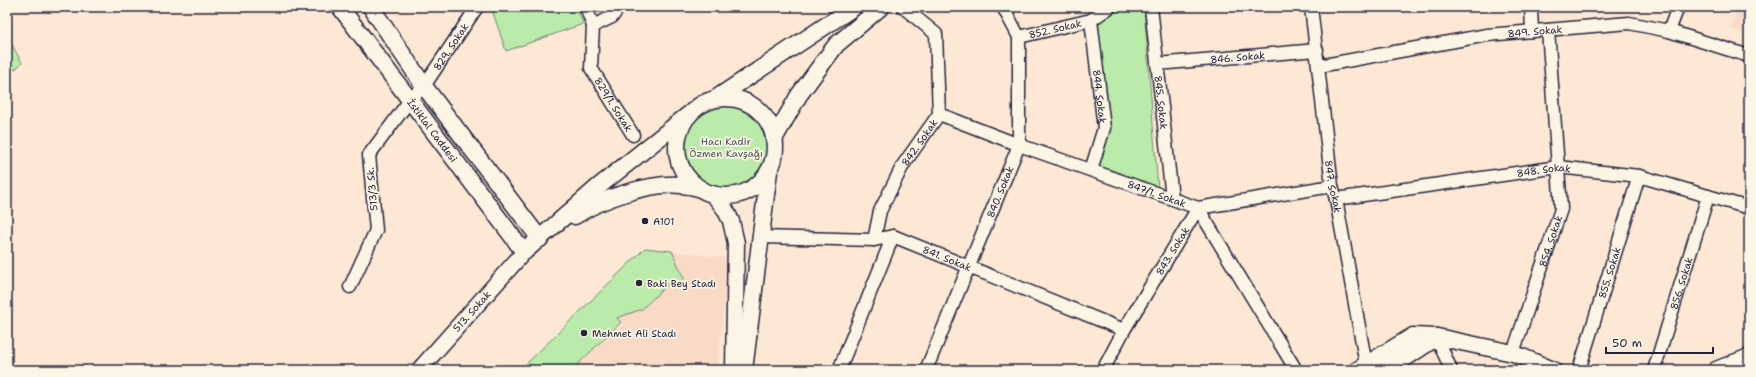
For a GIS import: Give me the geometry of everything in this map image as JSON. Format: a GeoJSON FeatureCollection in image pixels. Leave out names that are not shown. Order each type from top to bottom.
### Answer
{"type":"FeatureCollection","features":[{"type":"Feature","properties":{"kind":"main road","name":"İstiklal Caddesi"},"geometry":{"type":"LineString","coordinates":[[340,7],[524,252]]}},
{"type":"Feature","properties":{"kind":"main road"},"geometry":{"type":"LineString","coordinates":[[524,252],[598,187],[700,105],[715,99],[854,7]]}},
{"type":"Feature","properties":{"kind":"main road"},"geometry":{"type":"LineString","coordinates":[[774,139],[799,95],[836,45],[880,8]]}},
{"type":"Feature","properties":{"kind":"main road","name":"İstiklal Caddesi"},"geometry":{"type":"LineString","coordinates":[[374,9],[424,86],[540,239]]}},
{"type":"Feature","properties":{"kind":"main road"},"geometry":{"type":"LineString","coordinates":[[715,99],[731,98],[746,102],[760,111],[769,124],[774,139],[775,155],[769,170],[744,370]]}},
{"type":"Feature","properties":{"kind":"main road"},"geometry":{"type":"LineString","coordinates":[[688,116],[680,130],[677,146],[679,162],[687,177],[699,188]]}},
{"type":"Feature","properties":{"kind":"main road"},"geometry":{"type":"LineString","coordinates":[[540,239],[581,212],[609,199],[642,188],[680,185],[699,188],[714,195],[730,196],[746,192],[759,183],[769,170]]}},
{"type":"Feature","properties":{"kind":"main road"},"geometry":{"type":"LineString","coordinates":[[714,195],[725,209],[731,221],[736,243],[734,370]]}},
{"type":"Feature","properties":{"kind":"main road"},"geometry":{"type":"LineString","coordinates":[[1362,367],[1413,336],[1437,337],[1512,353],[1553,370]]}},
{"type":"Feature","properties":{"kind":"main road"},"geometry":{"type":"LineString","coordinates":[[1387,370],[1437,337]]}},
{"type":"Feature","properties":{"kind":"main road"},"geometry":{"type":"LineString","coordinates":[[1716,370],[1749,357]]}},
{"type":"Feature","properties":{"kind":"street","name":"829. Sokak"},"geometry":{"type":"LineString","coordinates":[[410,100],[424,86],[477,7]]}},
{"type":"Feature","properties":{"kind":"street","name":"829/1. Sokak"},"geometry":{"type":"LineString","coordinates":[[586,7],[593,26],[592,68],[632,135]]}},
{"type":"Feature","properties":{"kind":"street"},"geometry":{"type":"LineString","coordinates":[[593,26],[612,17],[619,7]]}},
{"type":"Feature","properties":{"kind":"street","name":"842. Sokak"},"geometry":{"type":"LineString","coordinates":[[874,240],[880,211],[903,165],[938,114],[936,34],[903,7]]}},
{"type":"Feature","properties":{"kind":"street","name":"840. Sokak"},"geometry":{"type":"LineString","coordinates":[[926,370],[1019,145],[1019,37],[1004,7]]}},
{"type":"Feature","properties":{"kind":"street","name":"852. Sokak"},"geometry":{"type":"LineString","coordinates":[[1019,37],[1091,20],[1110,7]]}},
{"type":"Feature","properties":{"kind":"street","name":"845. Sokak"},"geometry":{"type":"LineString","coordinates":[[1151,7],[1172,198]]}},
{"type":"Feature","properties":{"kind":"street","name":"847. Sokak"},"geometry":{"type":"LineString","coordinates":[[1311,7],[1332,186],[1336,199],[1362,367]]}},
{"type":"Feature","properties":{"kind":"street"},"geometry":{"type":"LineString","coordinates":[[1531,7],[1532,31]]}},
{"type":"Feature","properties":{"kind":"street"},"geometry":{"type":"LineString","coordinates":[[1669,31],[1678,7]]}},
{"type":"Feature","properties":{"kind":"street","name":"844. Sokak"},"geometry":{"type":"LineString","coordinates":[[1091,20],[1104,128],[1091,170]]}},
{"type":"Feature","properties":{"kind":"street","name":"849. Sokak"},"geometry":{"type":"LineString","coordinates":[[1319,66],[1487,35],[1629,24],[1669,31],[1749,56]]}},
{"type":"Feature","properties":{"kind":"street","name":"854. Sokak"},"geometry":{"type":"LineString","coordinates":[[1512,353],[1561,209],[1548,30]]}},
{"type":"Feature","properties":{"kind":"street","name":"846. Sokak"},"geometry":{"type":"LineString","coordinates":[[1158,64],[1317,50]]}},
{"type":"Feature","properties":{"kind":"street","name":"513/3 Sk."},"geometry":{"type":"LineString","coordinates":[[350,287],[376,230],[369,155],[410,100]]}},
{"type":"Feature","properties":{"kind":"street","name":"847/1. Sokak"},"geometry":{"type":"LineString","coordinates":[[938,114],[1019,145],[1198,208],[1296,370]]}},
{"type":"Feature","properties":{"kind":"street","name":"848. Sokak"},"geometry":{"type":"LineString","coordinates":[[1336,199],[1558,167],[1639,176],[1749,208]]}},
{"type":"Feature","properties":{"kind":"street","name":"855. Sokak"},"geometry":{"type":"LineString","coordinates":[[1579,370],[1639,176]]}},
{"type":"Feature","properties":{"kind":"street"},"geometry":{"type":"LineString","coordinates":[[1198,208],[1332,186]]}},
{"type":"Feature","properties":{"kind":"street","name":"856. Sokak"},"geometry":{"type":"LineString","coordinates":[[1654,370],[1708,196]]}},
{"type":"Feature","properties":{"kind":"street","name":"843. Sokak"},"geometry":{"type":"LineString","coordinates":[[1103,370],[1124,330],[1198,208]]}},
{"type":"Feature","properties":{"kind":"street"},"geometry":{"type":"LineString","coordinates":[[761,237],[874,240],[893,236]]}},
{"type":"Feature","properties":{"kind":"street"},"geometry":{"type":"LineString","coordinates":[[839,370],[893,236]]}},
{"type":"Feature","properties":{"kind":"street","name":"841. Sokak"},"geometry":{"type":"LineString","coordinates":[[893,236],[1124,330]]}},
{"type":"Feature","properties":{"kind":"street","name":"513. Sokak"},"geometry":{"type":"LineString","coordinates":[[419,370],[524,252]]}},
{"type":"Feature","properties":{"kind":"street"},"geometry":{"type":"LineString","coordinates":[[1437,337],[1451,370]]}},
{"type":"Feature","properties":{"kind":"shaded area"},"geometry":{"type":"Polygon","coordinates":[[[1738,7],[1749,7],[1749,35],[1731,29],[1738,7]]]}},
{"type":"Feature","properties":{"kind":"shaded area"},"geometry":{"type":"Polygon","coordinates":[[[645,248],[729,258],[717,370],[520,370],[645,248]]]}},
{"type":"Feature","properties":{"kind":"green space"},"geometry":{"type":"Polygon","coordinates":[[[491,7],[577,7],[583,24],[506,51],[491,7]]]}},
{"type":"Feature","properties":{"kind":"green space"},"geometry":{"type":"Polygon","coordinates":[[[1120,7],[1144,7],[1158,189],[1096,167],[1107,129],[1098,21],[1120,7]]]}},
{"type":"Feature","properties":{"kind":"green space"},"geometry":{"type":"Polygon","coordinates":[[[7,36],[22,63],[7,76],[7,36]]]}},
{"type":"Feature","properties":{"kind":"green space","name":"Hacı Kadir Özmen Kavşağı"},"geometry":{"type":"Polygon","coordinates":[[[726,98],[736,99],[753,106],[767,120],[774,137],[774,157],[767,174],[753,188],[736,195],[726,196],[716,195],[699,188],[685,174],[678,157],[677,147],[678,137],[685,120],[699,106],[716,99],[726,98]]]}},
{"type":"Feature","properties":{"kind":"green space"},"geometry":{"type":"Polygon","coordinates":[[[645,248],[672,251],[686,284],[672,285],[669,283],[642,309],[617,318],[621,322],[572,370],[520,370],[645,248]]]}},
{"type":"Feature","properties":{"kind":"place","name":"A101"},"geometry":{"type":"Point","coordinates":[645,221]}},
{"type":"Feature","properties":{"kind":"place","name":"Baki Bey Stadı"},"geometry":{"type":"Point","coordinates":[639,283]}},
{"type":"Feature","properties":{"kind":"place","name":"Mehmet Ali Stadı"},"geometry":{"type":"Point","coordinates":[584,333]}}]}
